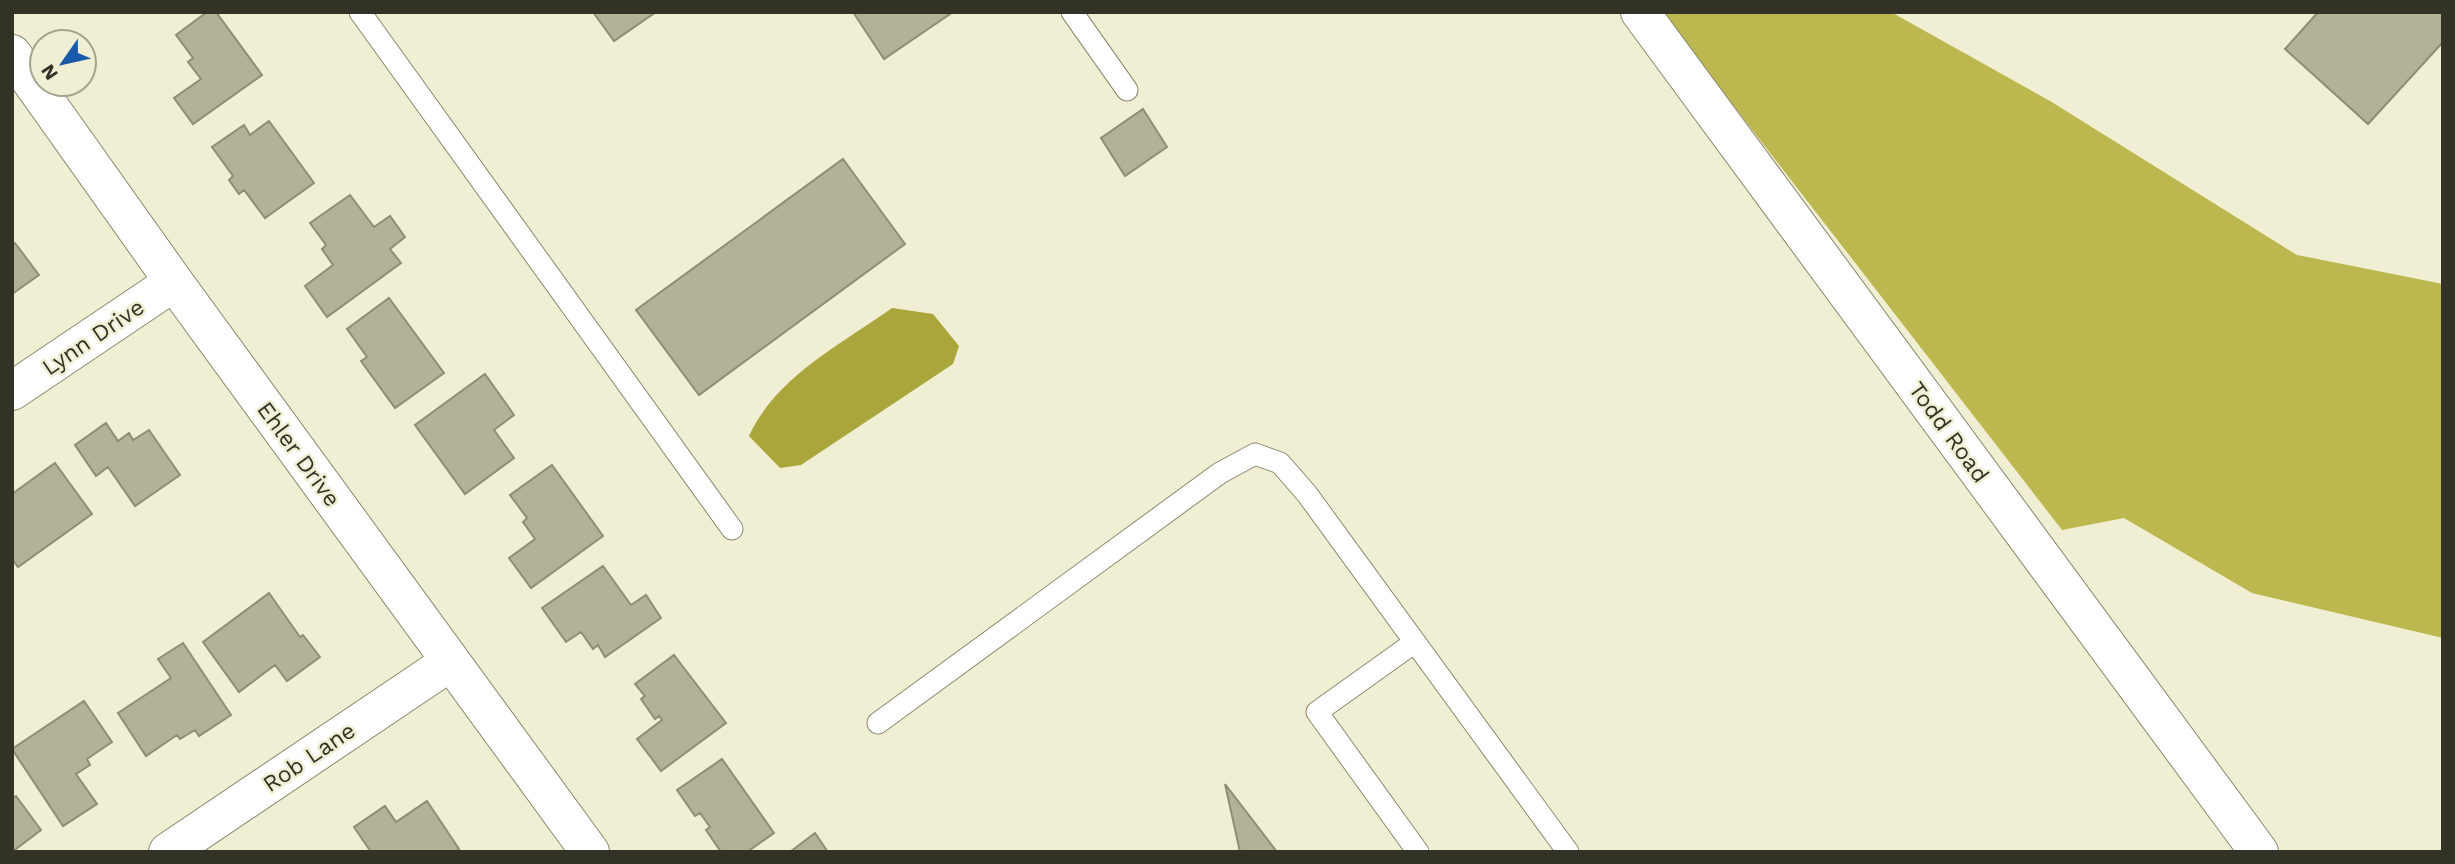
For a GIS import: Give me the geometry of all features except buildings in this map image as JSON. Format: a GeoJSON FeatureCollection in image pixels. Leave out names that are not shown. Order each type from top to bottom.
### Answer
{"type":"FeatureCollection","features":[{"type":"Feature","properties":{"kind":"street","name":"Todd Road"},"geometry":{"type":"LineString","coordinates":[[1640,12],[2259,852]]}},
{"type":"Feature","properties":{"kind":"street","name":"Ehler Drive"},"geometry":{"type":"LineString","coordinates":[[12,54],[174,282],[590,852]]}},
{"type":"Feature","properties":{"kind":"street","name":"Lynn Drive"},"geometry":{"type":"LineString","coordinates":[[12,391],[174,282]]}},
{"type":"Feature","properties":{"kind":"street","name":"Rob Lane"},"geometry":{"type":"LineString","coordinates":[[168,852],[450,662]]}},
{"type":"Feature","properties":{"kind":"lane"},"geometry":{"type":"LineString","coordinates":[[360,12],[732,529]]}},
{"type":"Feature","properties":{"kind":"lane"},"geometry":{"type":"LineString","coordinates":[[1072,12],[1127,90]]}},
{"type":"Feature","properties":{"kind":"lane"},"geometry":{"type":"LineString","coordinates":[[878,723],[1220,473],[1255,454],[1280,463],[1307,494],[1568,852]]}},
{"type":"Feature","properties":{"kind":"lane"},"geometry":{"type":"LineString","coordinates":[[1415,642],[1317,712],[1418,852]]}},
{"type":"Feature","properties":{"kind":"shaded area"},"geometry":{"type":"Polygon","coordinates":[[[1661,12],[1891,12],[2050,101],[2297,255],[2443,284],[2443,638],[2252,593],[2124,518],[2062,530],[1661,12]]]}},
{"type":"Feature","properties":{"kind":"shaded area"},"geometry":{"type":"Polygon","coordinates":[[[892,308],[933,314],[959,346],[953,364],[801,465],[780,468],[749,436],[761,415],[792,379],[892,308]]]}}]}
